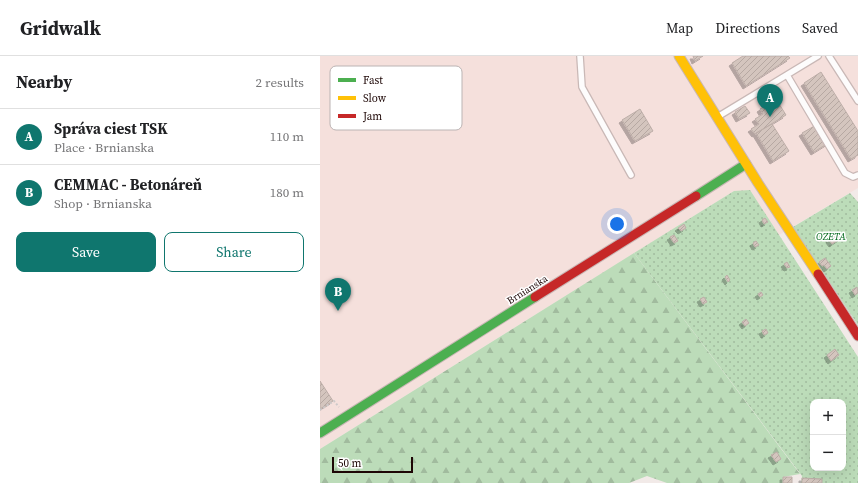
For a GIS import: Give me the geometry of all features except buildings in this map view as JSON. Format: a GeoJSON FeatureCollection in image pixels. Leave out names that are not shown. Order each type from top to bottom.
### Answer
{"type":"FeatureCollection","features":[{"type":"Feature","properties":{"kind":"street"},"geometry":{"type":"LineString","coordinates":[[679,56],[746,164],[858,336]]}},
{"type":"Feature","properties":{"kind":"street","name":"Brnianska"},"geometry":{"type":"LineString","coordinates":[[320,433],[746,164]]}},
{"type":"Feature","properties":{"kind":"lane"},"geometry":{"type":"LineString","coordinates":[[580,56],[582,88],[631,175]]}},
{"type":"Feature","properties":{"kind":"lane"},"geometry":{"type":"LineString","coordinates":[[717,117],[818,56]]}},
{"type":"Feature","properties":{"kind":"lane"},"geometry":{"type":"LineString","coordinates":[[829,56],[858,101]]}},
{"type":"Feature","properties":{"kind":"lane"},"geometry":{"type":"LineString","coordinates":[[787,75],[845,173],[853,177],[858,175]]}},
{"type":"Feature","properties":{"kind":"shaded area"},"geometry":{"type":"Polygon","coordinates":[[[320,56],[858,56],[858,188],[779,235],[734,191],[320,449],[320,56]]]}},
{"type":"Feature","properties":{"kind":"green space"},"geometry":{"type":"Polygon","coordinates":[[[750,190],[858,357],[858,483],[801,483],[802,476],[634,253],[734,191],[750,190]]]}},
{"type":"Feature","properties":{"kind":"green space","name":"OZETA"},"geometry":{"type":"Polygon","coordinates":[[[850,193],[858,202],[858,325],[793,227],[850,193]]]}},
{"type":"Feature","properties":{"kind":"green space"},"geometry":{"type":"Polygon","coordinates":[[[634,253],[800,474],[783,477],[783,483],[667,483],[647,476],[629,483],[320,483],[320,449],[634,253]]]}},
{"type":"Feature","properties":{"kind":"traffic: fast"},"geometry":{"type":"LineString","coordinates":[[696,196],[746,164]]}},
{"type":"Feature","properties":{"kind":"traffic: fast"},"geometry":{"type":"LineString","coordinates":[[320,433],[535,297]]}},
{"type":"Feature","properties":{"kind":"traffic: slow"},"geometry":{"type":"LineString","coordinates":[[679,56],[758,183],[818,274]]}},
{"type":"Feature","properties":{"kind":"traffic: jam"},"geometry":{"type":"LineString","coordinates":[[535,297],[696,196]]}},
{"type":"Feature","properties":{"kind":"traffic: jam"},"geometry":{"type":"LineString","coordinates":[[818,274],[858,336]]}},
{"type":"Feature","properties":{"kind":"place","name":"Správa ciest TSK"},"geometry":{"type":"Point","coordinates":[770,117]}},
{"type":"Feature","properties":{"kind":"place","name":"CEMMAC - Betonáreň"},"geometry":{"type":"Point","coordinates":[338,311]}}]}
